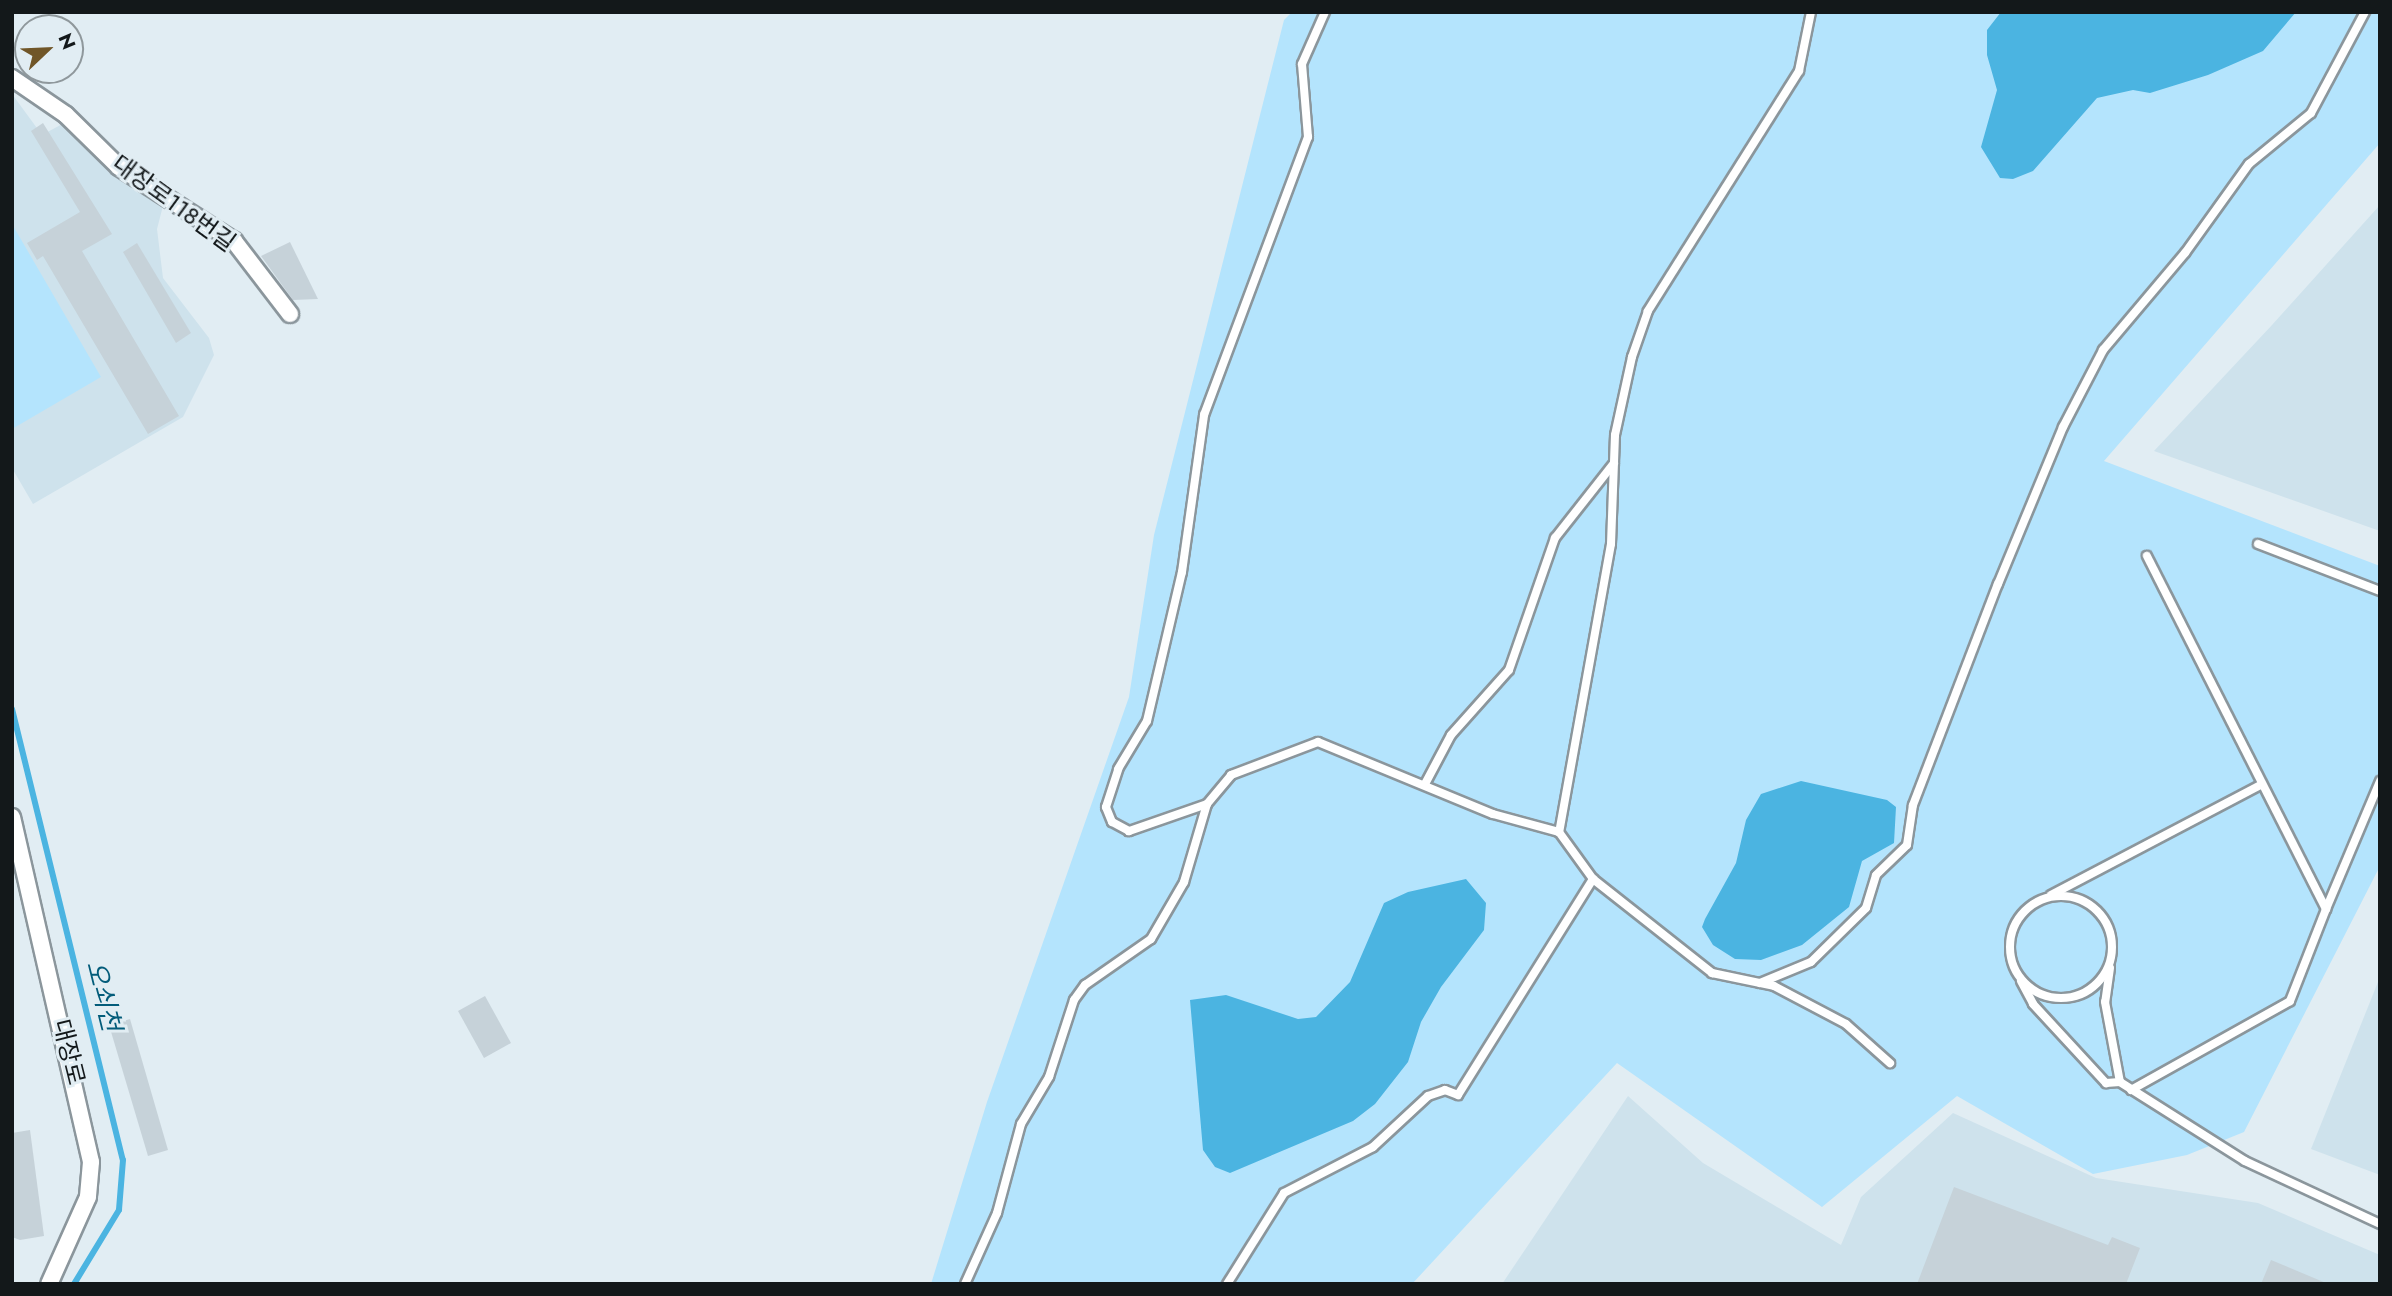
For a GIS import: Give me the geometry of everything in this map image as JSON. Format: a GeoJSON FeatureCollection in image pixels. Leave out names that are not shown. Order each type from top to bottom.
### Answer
{"type":"FeatureCollection","features":[{"type":"Feature","properties":{"kind":"street","name":"대장로118번길"},"geometry":{"type":"LineString","coordinates":[[12,78],[66,115],[119,167],[234,241],[290,314]]}},
{"type":"Feature","properties":{"kind":"street","name":"대장로"},"geometry":{"type":"LineString","coordinates":[[12,817],[91,1161],[88,1197],[49,1284]]}},
{"type":"Feature","properties":{"kind":"lane"},"geometry":{"type":"LineString","coordinates":[[1206,804],[1129,831],[1112,822],[1106,807],[1118,769],[1147,721],[1182,572],[1203,415],[1308,137],[1302,64],[1325,12]]}},
{"type":"Feature","properties":{"kind":"lane"},"geometry":{"type":"LineString","coordinates":[[1559,832],[1611,544],[1614,463],[1624,396],[1648,311],[1799,71],[1811,12]]}},
{"type":"Feature","properties":{"kind":"lane"},"geometry":{"type":"LineString","coordinates":[[1757,985],[1811,962],[1866,908],[1876,875],[1907,845],[1913,805],[1998,584],[2063,427],[2103,350],[2185,253],[2249,164],[2311,113],[2365,12]]}},
{"type":"Feature","properties":{"kind":"lane"},"geometry":{"type":"LineString","coordinates":[[1425,784],[1451,735],[1509,670],[1555,538],[1614,463]]}},
{"type":"Feature","properties":{"kind":"lane"},"geometry":{"type":"LineString","coordinates":[[2258,544],[2380,591]]}},
{"type":"Feature","properties":{"kind":"lane"},"geometry":{"type":"LineString","coordinates":[[2147,556],[2326,909]]}},
{"type":"Feature","properties":{"kind":"lane"},"geometry":{"type":"LineString","coordinates":[[965,1284],[997,1213],[1016,1136],[1049,1077],[1074,1000],[1085,985],[1151,939],[1184,882],[1206,804],[1231,775],[1318,742],[1493,814],[1559,832],[1593,880],[1712,973],[1757,985],[1774,986],[1846,1024],[1890,1063]]}},
{"type":"Feature","properties":{"kind":"lane"},"geometry":{"type":"LineString","coordinates":[[2131,1090],[2290,1000],[2380,781]]}},
{"type":"Feature","properties":{"kind":"lane"},"geometry":{"type":"LineString","coordinates":[[2262,784],[2031,905],[2011,933],[2009,950],[2033,1004],[2106,1083],[2120,1082],[2245,1161],[2380,1224]]}},
{"type":"Feature","properties":{"kind":"lane"},"geometry":{"type":"LineString","coordinates":[[1227,1284],[1284,1193],[1373,1147],[1427,1096],[1445,1090],[1458,1095],[1593,880]]}},
{"type":"Feature","properties":{"kind":"lane"},"geometry":{"type":"LineString","coordinates":[[2046,897],[2064,896],[2095,909],[2106,923],[2111,956],[2105,1002],[2120,1082]]}},
{"type":"Feature","properties":{"kind":"lane"},"geometry":{"type":"LineString","coordinates":[[2021,981],[2050,998],[2074,996],[2096,985],[2111,956]]}},
{"type":"Feature","properties":{"kind":"shaded area"},"geometry":{"type":"Polygon","coordinates":[[[1292,12],[2380,12],[2380,143],[2104,461],[2380,566],[2380,866],[2244,1132],[2187,1155],[2093,1174],[1957,1096],[1822,1207],[1617,1063],[1412,1284],[931,1284],[987,1102],[1129,697],[1154,535],[1284,20],[1292,12]]]}},
{"type":"Feature","properties":{"kind":"shaded area"},"geometry":{"type":"Polygon","coordinates":[[[12,94],[42,135],[66,122],[165,198],[157,229],[163,278],[209,338],[214,355],[183,417],[33,504],[12,468],[12,94]]]}},
{"type":"Feature","properties":{"kind":"shaded area"},"geometry":{"type":"Polygon","coordinates":[[[2380,205],[2380,531],[2154,451],[2272,325],[2380,205]]]}},
{"type":"Feature","properties":{"kind":"shaded area"},"geometry":{"type":"Polygon","coordinates":[[[12,224],[101,377],[12,429],[12,224]]]}},
{"type":"Feature","properties":{"kind":"shaded area"},"geometry":{"type":"Polygon","coordinates":[[[2380,977],[2380,1175],[2311,1149],[2380,977]]]}},
{"type":"Feature","properties":{"kind":"shaded area"},"geometry":{"type":"Polygon","coordinates":[[[1628,1096],[1703,1163],[1841,1245],[1861,1197],[1953,1113],[2096,1178],[2258,1203],[2380,1255],[2380,1284],[1502,1284],[1628,1096]]]}},
{"type":"Feature","properties":{"kind":"water"},"geometry":{"type":"Polygon","coordinates":[[[2001,12],[2296,12],[2263,51],[2208,75],[2150,93],[2133,90],[2097,98],[2033,171],[2013,179],[2000,178],[1981,147],[1997,90],[1987,55],[1987,30],[2001,12]]]}},
{"type":"Feature","properties":{"kind":"water"},"geometry":{"type":"Polygon","coordinates":[[[1801,781],[1887,800],[1896,807],[1894,843],[1862,861],[1849,907],[1802,945],[1761,960],[1735,959],[1713,945],[1702,927],[1736,863],[1746,820],[1761,794],[1801,781]]]}},
{"type":"Feature","properties":{"kind":"water"},"geometry":{"type":"Polygon","coordinates":[[[1466,879],[1486,903],[1484,930],[1441,987],[1421,1022],[1408,1062],[1375,1104],[1353,1121],[1230,1173],[1215,1167],[1203,1150],[1190,1000],[1226,995],[1298,1019],[1316,1017],[1350,982],[1384,903],[1408,892],[1466,879]]]}},
{"type":"Feature","properties":{"kind":"building"},"geometry":{"type":"Polygon","coordinates":[[[43,123],[112,234],[82,251],[179,416],[148,434],[43,256],[37,260],[27,243],[80,212],[31,131],[43,123]]]}},
{"type":"Feature","properties":{"kind":"building"},"geometry":{"type":"Polygon","coordinates":[[[290,242],[318,299],[293,300],[261,256],[290,242]]]}},
{"type":"Feature","properties":{"kind":"building"},"geometry":{"type":"Polygon","coordinates":[[[137,243],[191,333],[176,343],[123,252],[137,243]]]}},
{"type":"Feature","properties":{"kind":"building"},"geometry":{"type":"Polygon","coordinates":[[[485,996],[511,1043],[484,1058],[458,1011],[485,996]]]}},
{"type":"Feature","properties":{"kind":"building"},"geometry":{"type":"Polygon","coordinates":[[[130,1019],[168,1150],[148,1156],[109,1025],[130,1019]]]}},
{"type":"Feature","properties":{"kind":"building"},"geometry":{"type":"Polygon","coordinates":[[[30,1130],[44,1236],[20,1240],[12,1237],[12,1133],[30,1130]]]}},
{"type":"Feature","properties":{"kind":"building"},"geometry":{"type":"Polygon","coordinates":[[[1954,1187],[2108,1245],[2112,1237],[2140,1248],[2126,1284],[1917,1284],[1954,1187]]]}},
{"type":"Feature","properties":{"kind":"building"},"geometry":{"type":"Polygon","coordinates":[[[2271,1260],[2326,1283],[2326,1284],[2261,1284],[2271,1260]]]}},
{"type":"Feature","properties":{"kind":"waterway","name":"오쇠천"},"geometry":{"type":"LineString","coordinates":[[12,709],[123,1160],[119,1210],[74,1284]]}}]}
